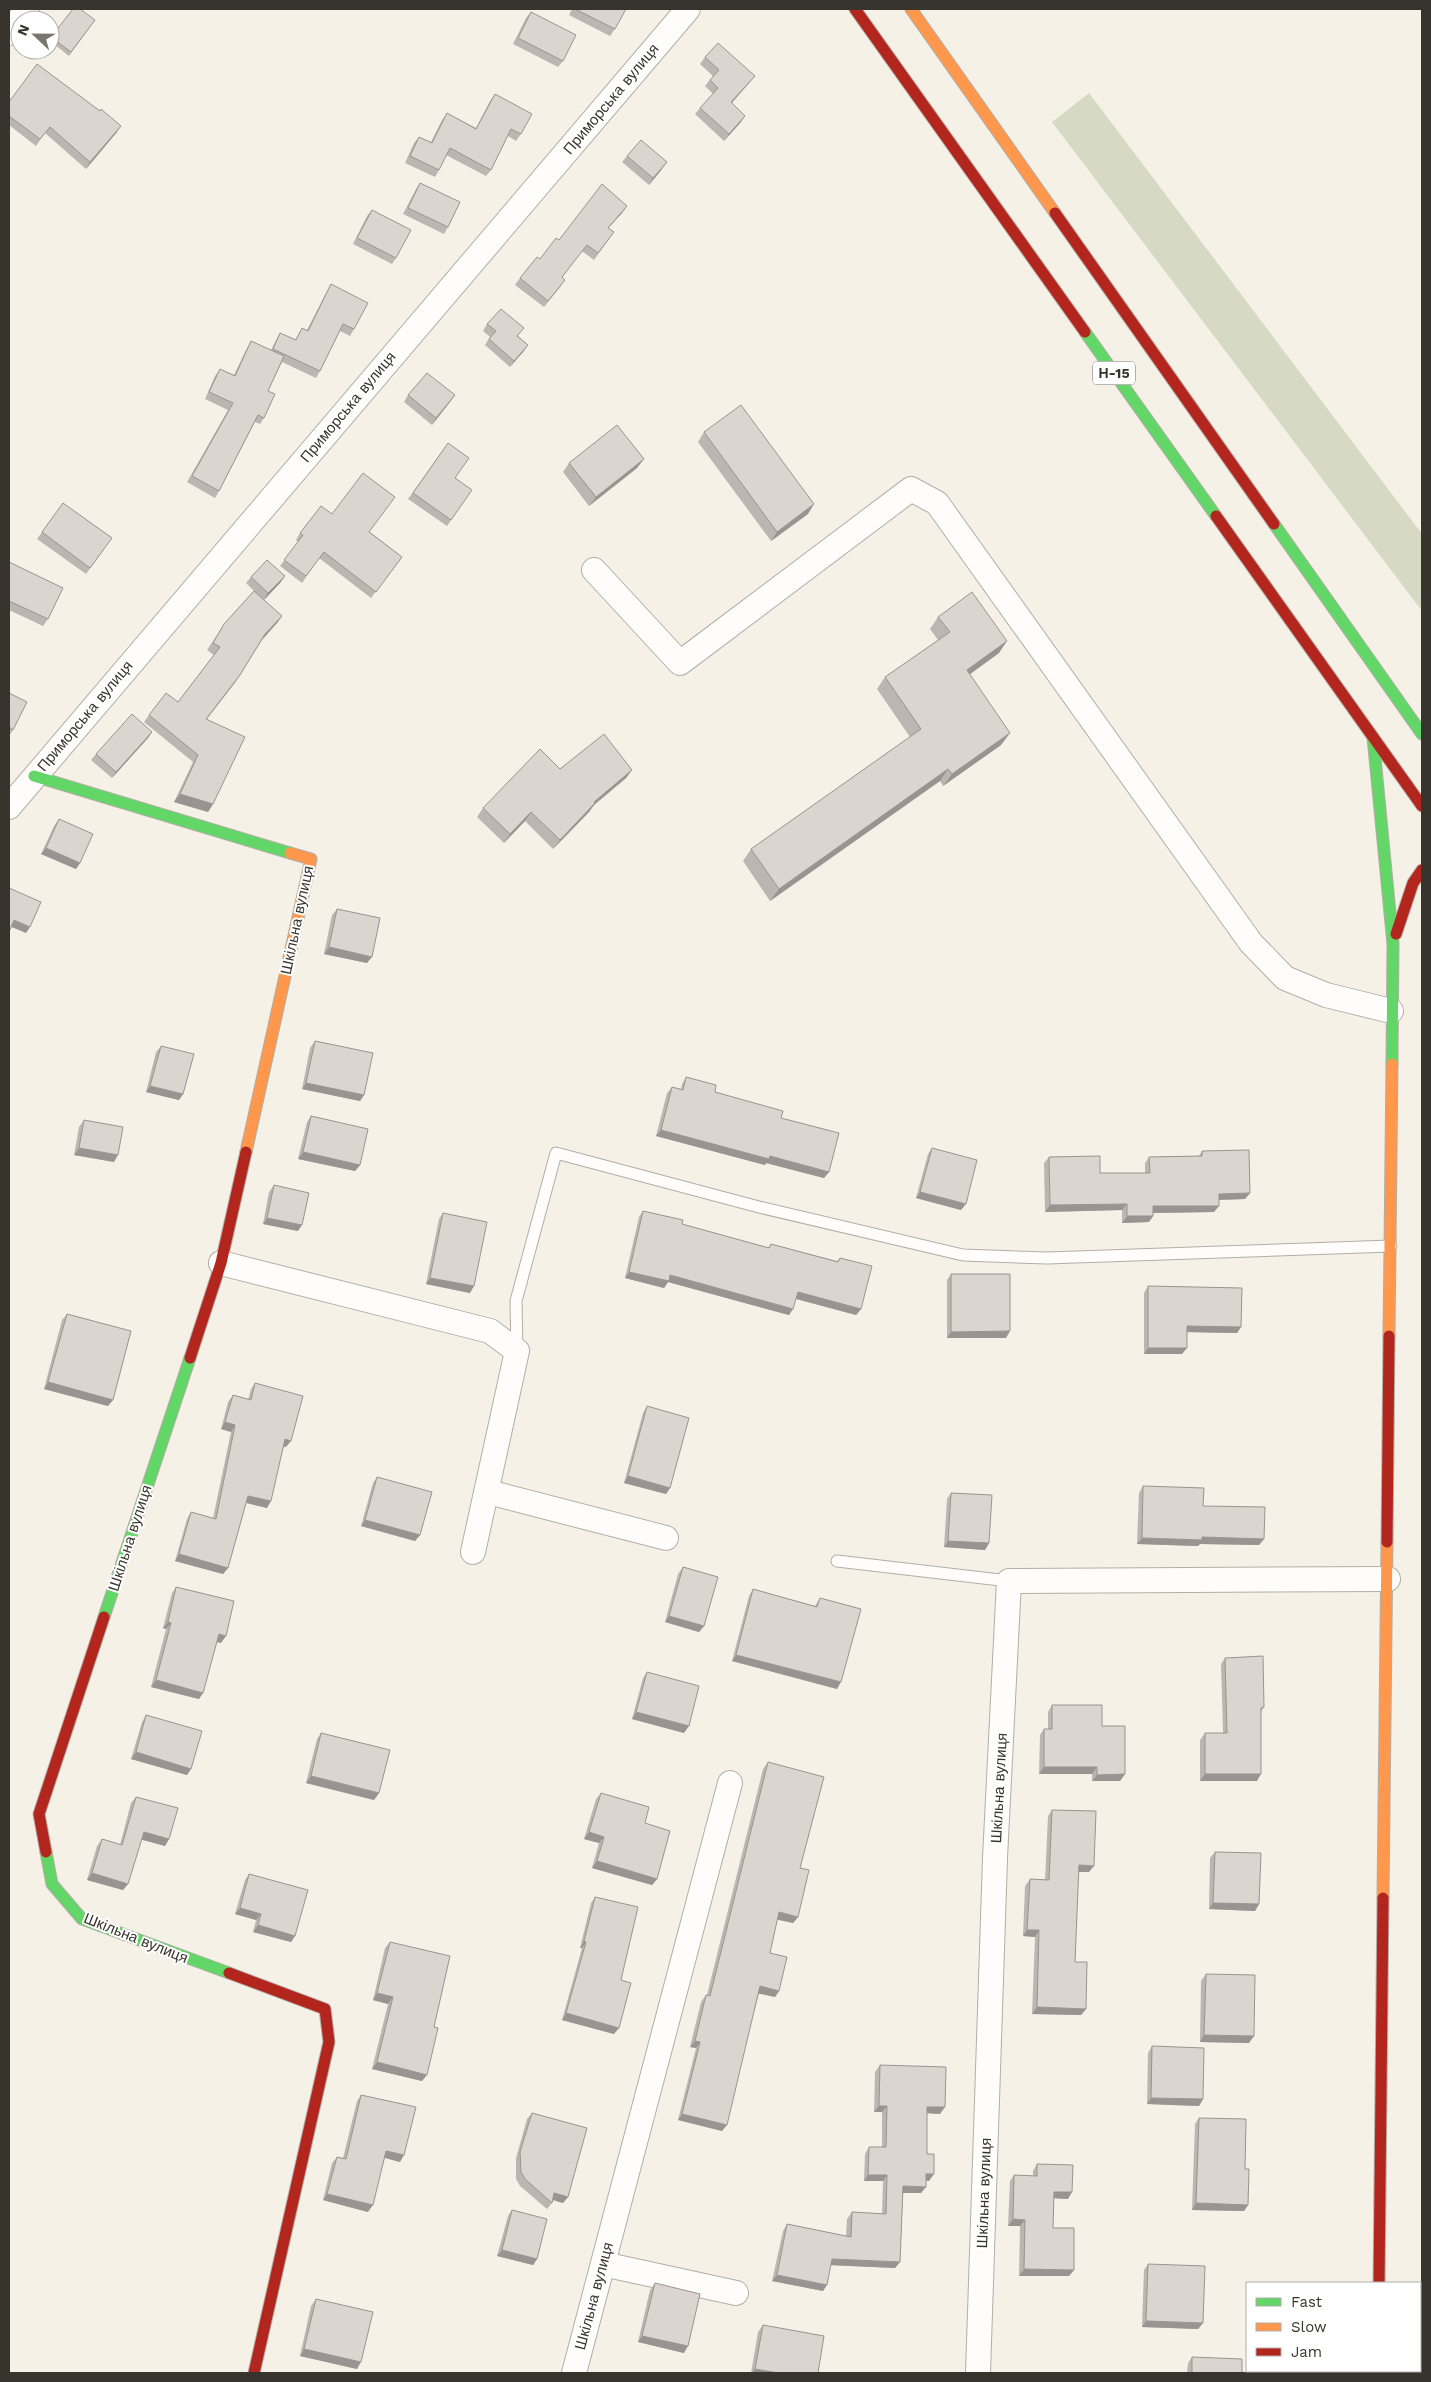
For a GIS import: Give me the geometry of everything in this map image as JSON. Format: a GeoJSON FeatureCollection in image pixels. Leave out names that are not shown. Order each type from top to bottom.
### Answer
{"type":"FeatureCollection","features":[{"type":"Feature","properties":{"kind":"main road","name":"Н-15"},"geometry":{"type":"LineString","coordinates":[[855,9],[1422,806]]}},
{"type":"Feature","properties":{"kind":"main road","name":"Н-15"},"geometry":{"type":"LineString","coordinates":[[912,9],[1405,710],[1422,726]]}},
{"type":"Feature","properties":{"kind":"main road"},"geometry":{"type":"LineString","coordinates":[[1405,710],[1422,734]]}},
{"type":"Feature","properties":{"kind":"main road"},"geometry":{"type":"LineString","coordinates":[[1373,737],[1393,944],[1388,1579],[1379,2282]]}},
{"type":"Feature","properties":{"kind":"main road","name":"Шкільна вулиця"},"geometry":{"type":"LineString","coordinates":[[34,776],[311,859],[222,1262],[39,1814],[52,1884],[82,1919],[325,2010],[329,2042],[254,2373]]}},
{"type":"Feature","properties":{"kind":"main road"},"geometry":{"type":"LineString","coordinates":[[1393,944],[1413,883],[1422,870]]}},
{"type":"Feature","properties":{"kind":"street"},"geometry":{"type":"LineString","coordinates":[[9,33],[27,9]]}},
{"type":"Feature","properties":{"kind":"street","name":"Приморська вулиця"},"geometry":{"type":"LineString","coordinates":[[9,807],[688,9]]}},
{"type":"Feature","properties":{"kind":"street"},"geometry":{"type":"LineString","coordinates":[[594,570],[680,663],[911,488],[937,503],[1251,943],[1286,978],[1326,995],[1391,1010]]}},
{"type":"Feature","properties":{"kind":"street"},"geometry":{"type":"LineString","coordinates":[[222,1262],[490,1331],[518,1350],[488,1492],[473,1552]]}},
{"type":"Feature","properties":{"kind":"street"},"geometry":{"type":"LineString","coordinates":[[488,1492],[666,1538]]}},
{"type":"Feature","properties":{"kind":"street"},"geometry":{"type":"LineString","coordinates":[[1009,1581],[1388,1579]]}},
{"type":"Feature","properties":{"kind":"street","name":"Шкільна вулиця"},"geometry":{"type":"LineString","coordinates":[[978,2373],[995,1858],[1009,1581]]}},
{"type":"Feature","properties":{"kind":"street","name":"Шкільна вулиця"},"geometry":{"type":"LineString","coordinates":[[574,2373],[730,1783]]}},
{"type":"Feature","properties":{"kind":"street"},"geometry":{"type":"LineString","coordinates":[[603,2264],[736,2293]]}},
{"type":"Feature","properties":{"kind":"lane"},"geometry":{"type":"LineString","coordinates":[[518,1350],[516,1301],[556,1153],[759,1207],[963,1255],[1047,1258],[1391,1246]]}},
{"type":"Feature","properties":{"kind":"lane"},"geometry":{"type":"LineString","coordinates":[[836,1561],[1009,1581]]}},
{"type":"Feature","properties":{"kind":"green space"},"geometry":{"type":"Polygon","coordinates":[[[1089,93],[1422,534],[1422,611],[1052,122],[1089,93]]]}},
{"type":"Feature","properties":{"kind":"building"},"geometry":{"type":"Polygon","coordinates":[[[73,9],[80,9],[95,20],[71,52],[60,44],[60,26],[73,9]]]}},
{"type":"Feature","properties":{"kind":"building"},"geometry":{"type":"Polygon","coordinates":[[[575,9],[626,9],[615,29],[575,9]]]}},
{"type":"Feature","properties":{"kind":"building"},"geometry":{"type":"Polygon","coordinates":[[[531,12],[576,35],[563,61],[518,38],[531,12]]]}},
{"type":"Feature","properties":{"kind":"building"},"geometry":{"type":"Polygon","coordinates":[[[718,43],[755,76],[731,102],[745,116],[729,134],[700,108],[718,88],[710,80],[719,70],[705,57],[718,43]]]}},
{"type":"Feature","properties":{"kind":"building"},"geometry":{"type":"Polygon","coordinates":[[[37,64],[100,111],[101,109],[121,126],[90,162],[50,127],[40,139],[9,116],[9,102],[37,64]]]}},
{"type":"Feature","properties":{"kind":"building"},"geometry":{"type":"Polygon","coordinates":[[[495,94],[532,114],[521,134],[511,129],[491,170],[450,148],[439,170],[410,156],[419,137],[432,143],[447,113],[476,129],[495,94]]]}},
{"type":"Feature","properties":{"kind":"building"},"geometry":{"type":"Polygon","coordinates":[[[641,140],[667,162],[653,178],[627,156],[641,140]]]}},
{"type":"Feature","properties":{"kind":"building"},"geometry":{"type":"Polygon","coordinates":[[[420,183],[460,202],[448,227],[408,208],[420,183]]]}},
{"type":"Feature","properties":{"kind":"building"},"geometry":{"type":"Polygon","coordinates":[[[602,184],[627,206],[608,228],[614,232],[598,253],[587,245],[562,277],[565,280],[548,301],[520,278],[537,257],[540,259],[556,238],[559,240],[602,184]]]}},
{"type":"Feature","properties":{"kind":"building"},"geometry":{"type":"Polygon","coordinates":[[[372,210],[411,230],[396,258],[357,238],[372,210]]]}},
{"type":"Feature","properties":{"kind":"building"},"geometry":{"type":"Polygon","coordinates":[[[331,284],[368,303],[354,329],[343,324],[320,371],[273,349],[280,333],[296,340],[302,328],[308,331],[331,284]]]}},
{"type":"Feature","properties":{"kind":"building"},"geometry":{"type":"Polygon","coordinates":[[[501,309],[524,328],[517,336],[528,345],[514,361],[489,339],[496,331],[487,324],[501,309]]]}},
{"type":"Feature","properties":{"kind":"building"},"geometry":{"type":"Polygon","coordinates":[[[251,341],[284,356],[268,391],[275,394],[264,418],[258,415],[219,491],[192,476],[233,403],[209,392],[220,369],[235,376],[251,341]]]}},
{"type":"Feature","properties":{"kind":"building"},"geometry":{"type":"Polygon","coordinates":[[[427,373],[455,395],[436,418],[408,395],[427,373]]]}},
{"type":"Feature","properties":{"kind":"building"},"geometry":{"type":"Polygon","coordinates":[[[741,405],[814,504],[777,532],[704,432],[741,405]]]}},
{"type":"Feature","properties":{"kind":"building"},"geometry":{"type":"Polygon","coordinates":[[[617,425],[644,459],[596,497],[569,463],[617,425]]]}},
{"type":"Feature","properties":{"kind":"building"},"geometry":{"type":"Polygon","coordinates":[[[448,443],[469,458],[455,478],[472,490],[451,520],[413,493],[448,443]]]}},
{"type":"Feature","properties":{"kind":"building"},"geometry":{"type":"Polygon","coordinates":[[[363,473],[395,497],[369,532],[402,557],[376,592],[324,552],[306,576],[284,560],[303,535],[300,533],[321,506],[332,514],[363,473]]]}},
{"type":"Feature","properties":{"kind":"building"},"geometry":{"type":"Polygon","coordinates":[[[63,503],[112,538],[90,568],[42,532],[63,503]]]}},
{"type":"Feature","properties":{"kind":"building"},"geometry":{"type":"Polygon","coordinates":[[[267,560],[285,576],[268,593],[251,577],[267,560]]]}},
{"type":"Feature","properties":{"kind":"building"},"geometry":{"type":"Polygon","coordinates":[[[9,562],[63,588],[48,619],[9,601],[9,562]]]}},
{"type":"Feature","properties":{"kind":"building"},"geometry":{"type":"Polygon","coordinates":[[[254,591],[282,616],[265,634],[240,675],[206,719],[245,737],[213,804],[180,794],[198,755],[149,715],[166,693],[178,702],[220,647],[213,643],[224,624],[254,591]]]}},
{"type":"Feature","properties":{"kind":"building"},"geometry":{"type":"Polygon","coordinates":[[[972,592],[1007,641],[967,670],[1010,733],[952,774],[948,769],[779,889],[751,849],[921,729],[885,677],[950,632],[938,617],[972,592]]]}},
{"type":"Feature","properties":{"kind":"building"},"geometry":{"type":"Polygon","coordinates":[[[9,693],[27,702],[13,730],[9,727],[9,693]]]}},
{"type":"Feature","properties":{"kind":"building"},"geometry":{"type":"Polygon","coordinates":[[[132,714],[152,732],[116,772],[96,754],[132,714]]]}},
{"type":"Feature","properties":{"kind":"building"},"geometry":{"type":"Polygon","coordinates":[[[604,734],[632,770],[594,802],[560,840],[531,812],[510,834],[483,808],[540,749],[560,769],[604,734]]]}},
{"type":"Feature","properties":{"kind":"building"},"geometry":{"type":"Polygon","coordinates":[[[59,819],[93,834],[80,863],[46,848],[59,819]]]}},
{"type":"Feature","properties":{"kind":"building"},"geometry":{"type":"Polygon","coordinates":[[[9,888],[41,902],[30,927],[14,920],[9,932],[9,888]]]}},
{"type":"Feature","properties":{"kind":"building"},"geometry":{"type":"Polygon","coordinates":[[[337,909],[380,918],[372,957],[329,947],[337,909]]]}},
{"type":"Feature","properties":{"kind":"building"},"geometry":{"type":"Polygon","coordinates":[[[315,1041],[373,1053],[364,1095],[306,1083],[315,1041]]]}},
{"type":"Feature","properties":{"kind":"building"},"geometry":{"type":"Polygon","coordinates":[[[161,1046],[194,1054],[183,1094],[150,1086],[161,1046]]]}},
{"type":"Feature","properties":{"kind":"building"},"geometry":{"type":"Polygon","coordinates":[[[686,1077],[716,1085],[715,1092],[783,1111],[781,1118],[839,1133],[829,1172],[770,1156],[769,1159],[661,1130],[672,1087],[683,1090],[686,1077]]]}},
{"type":"Feature","properties":{"kind":"building"},"geometry":{"type":"Polygon","coordinates":[[[311,1116],[368,1129],[360,1165],[303,1152],[311,1116]]]}},
{"type":"Feature","properties":{"kind":"building"},"geometry":{"type":"Polygon","coordinates":[[[84,1120],[123,1127],[118,1155],[79,1148],[84,1120]]]}},
{"type":"Feature","properties":{"kind":"building"},"geometry":{"type":"Polygon","coordinates":[[[932,1148],[977,1160],[966,1204],[920,1192],[932,1148]]]}},
{"type":"Feature","properties":{"kind":"building"},"geometry":{"type":"Polygon","coordinates":[[[1249,1150],[1250,1193],[1219,1194],[1219,1206],[1153,1206],[1153,1216],[1127,1216],[1127,1204],[1050,1205],[1049,1157],[1100,1156],[1100,1173],[1150,1173],[1149,1157],[1202,1156],[1202,1151],[1249,1150]]]}},
{"type":"Feature","properties":{"kind":"building"},"geometry":{"type":"Polygon","coordinates":[[[274,1185],[309,1193],[302,1225],[267,1218],[274,1185]]]}},
{"type":"Feature","properties":{"kind":"building"},"geometry":{"type":"Polygon","coordinates":[[[643,1211],[683,1220],[682,1224],[769,1248],[771,1244],[838,1262],[840,1258],[872,1266],[861,1309],[798,1292],[793,1309],[670,1275],[669,1281],[629,1272],[643,1211]]]}},
{"type":"Feature","properties":{"kind":"building"},"geometry":{"type":"Polygon","coordinates":[[[443,1213],[487,1222],[474,1286],[430,1278],[443,1213]]]}},
{"type":"Feature","properties":{"kind":"building"},"geometry":{"type":"Polygon","coordinates":[[[951,1274],[1010,1274],[1010,1331],[951,1332],[951,1274]]]}},
{"type":"Feature","properties":{"kind":"building"},"geometry":{"type":"Polygon","coordinates":[[[1148,1286],[1242,1288],[1241,1327],[1187,1326],[1187,1348],[1148,1348],[1148,1286]]]}},
{"type":"Feature","properties":{"kind":"building"},"geometry":{"type":"Polygon","coordinates":[[[67,1314],[131,1331],[113,1400],[48,1382],[67,1314]]]}},
{"type":"Feature","properties":{"kind":"building"},"geometry":{"type":"Polygon","coordinates":[[[255,1383],[303,1396],[291,1441],[285,1439],[271,1501],[248,1496],[228,1568],[179,1554],[191,1512],[216,1519],[235,1425],[225,1422],[233,1395],[251,1400],[255,1383]]]}},
{"type":"Feature","properties":{"kind":"building"},"geometry":{"type":"Polygon","coordinates":[[[647,1406],[689,1418],[670,1488],[628,1476],[647,1406]]]}},
{"type":"Feature","properties":{"kind":"building"},"geometry":{"type":"Polygon","coordinates":[[[377,1477],[432,1492],[420,1535],[365,1520],[377,1477]]]}},
{"type":"Feature","properties":{"kind":"building"},"geometry":{"type":"Polygon","coordinates":[[[1143,1486],[1204,1488],[1203,1506],[1265,1507],[1264,1539],[1202,1537],[1202,1540],[1142,1538],[1143,1486]]]}},
{"type":"Feature","properties":{"kind":"building"},"geometry":{"type":"Polygon","coordinates":[[[951,1493],[992,1495],[989,1543],[948,1541],[951,1493]]]}},
{"type":"Feature","properties":{"kind":"building"},"geometry":{"type":"Polygon","coordinates":[[[683,1567],[718,1577],[704,1626],[669,1616],[683,1567]]]}},
{"type":"Feature","properties":{"kind":"building"},"geometry":{"type":"Polygon","coordinates":[[[176,1587],[234,1601],[226,1636],[219,1634],[203,1693],[156,1680],[171,1623],[168,1622],[176,1587]]]}},
{"type":"Feature","properties":{"kind":"building"},"geometry":{"type":"Polygon","coordinates":[[[753,1589],[817,1607],[820,1598],[861,1609],[841,1682],[736,1655],[753,1589]]]}},
{"type":"Feature","properties":{"kind":"building"},"geometry":{"type":"Polygon","coordinates":[[[1263,1656],[1264,1707],[1261,1708],[1261,1774],[1205,1774],[1205,1733],[1227,1733],[1225,1658],[1263,1656]]]}},
{"type":"Feature","properties":{"kind":"building"},"geometry":{"type":"Polygon","coordinates":[[[647,1672],[699,1686],[689,1726],[636,1712],[647,1672]]]}},
{"type":"Feature","properties":{"kind":"building"},"geometry":{"type":"Polygon","coordinates":[[[1052,1705],[1102,1705],[1102,1726],[1125,1726],[1125,1774],[1097,1775],[1097,1767],[1044,1767],[1044,1729],[1052,1729],[1052,1705]]]}},
{"type":"Feature","properties":{"kind":"building"},"geometry":{"type":"Polygon","coordinates":[[[146,1715],[202,1731],[191,1769],[136,1752],[146,1715]]]}},
{"type":"Feature","properties":{"kind":"building"},"geometry":{"type":"Polygon","coordinates":[[[321,1733],[390,1750],[379,1793],[311,1776],[321,1733]]]}},
{"type":"Feature","properties":{"kind":"building"},"geometry":{"type":"Polygon","coordinates":[[[768,1762],[824,1777],[800,1868],[809,1870],[798,1917],[779,1912],[770,1953],[787,1957],[779,1991],[760,1986],[727,2125],[682,2114],[700,2042],[695,2041],[706,1995],[710,1996],[768,1762]]]}},
{"type":"Feature","properties":{"kind":"building"},"geometry":{"type":"Polygon","coordinates":[[[601,1793],[649,1807],[645,1823],[670,1831],[657,1879],[597,1861],[604,1837],[589,1832],[601,1793]]]}},
{"type":"Feature","properties":{"kind":"building"},"geometry":{"type":"Polygon","coordinates":[[[136,1797],[178,1808],[169,1839],[144,1832],[128,1884],[92,1873],[102,1839],[122,1845],[136,1797]]]}},
{"type":"Feature","properties":{"kind":"building"},"geometry":{"type":"Polygon","coordinates":[[[1052,1810],[1096,1811],[1094,1866],[1079,1865],[1075,1962],[1087,1962],[1086,2009],[1037,2007],[1039,1930],[1027,1930],[1030,1879],[1049,1880],[1052,1810]]]}},
{"type":"Feature","properties":{"kind":"building"},"geometry":{"type":"Polygon","coordinates":[[[1215,1852],[1261,1853],[1259,1904],[1213,1903],[1215,1852]]]}},
{"type":"Feature","properties":{"kind":"building"},"geometry":{"type":"Polygon","coordinates":[[[249,1874],[308,1890],[295,1936],[258,1925],[261,1914],[240,1908],[249,1874]]]}},
{"type":"Feature","properties":{"kind":"building"},"geometry":{"type":"Polygon","coordinates":[[[595,1897],[638,1907],[621,1980],[631,1983],[619,2028],[566,2013],[586,1942],[584,1941],[595,1897]]]}},
{"type":"Feature","properties":{"kind":"building"},"geometry":{"type":"Polygon","coordinates":[[[390,1942],[450,1956],[434,2027],[438,2028],[427,2075],[377,2062],[393,1997],[377,1993],[390,1942]]]}},
{"type":"Feature","properties":{"kind":"building"},"geometry":{"type":"Polygon","coordinates":[[[1206,1974],[1255,1975],[1254,2036],[1204,2035],[1206,1974]]]}},
{"type":"Feature","properties":{"kind":"building"},"geometry":{"type":"Polygon","coordinates":[[[1152,2046],[1204,2048],[1203,2099],[1151,2098],[1152,2046]]]}},
{"type":"Feature","properties":{"kind":"building"},"geometry":{"type":"Polygon","coordinates":[[[880,2065],[946,2067],[945,2107],[927,2107],[927,2154],[934,2154],[934,2174],[926,2174],[926,2187],[903,2186],[900,2262],[832,2259],[827,2285],[777,2275],[787,2224],[851,2237],[852,2212],[886,2214],[887,2175],[868,2175],[869,2147],[886,2147],[887,2106],[879,2106],[880,2065]]]}},
{"type":"Feature","properties":{"kind":"building"},"geometry":{"type":"Polygon","coordinates":[[[361,2095],[416,2107],[404,2155],[386,2151],[373,2205],[327,2194],[337,2157],[346,2159],[361,2095]]]}},
{"type":"Feature","properties":{"kind":"building"},"geometry":{"type":"Polygon","coordinates":[[[532,2113],[587,2128],[568,2197],[554,2193],[552,2203],[525,2179],[521,2172],[520,2152],[532,2113]]]}},
{"type":"Feature","properties":{"kind":"building"},"geometry":{"type":"Polygon","coordinates":[[[1199,2118],[1246,2119],[1245,2169],[1249,2169],[1248,2205],[1196,2203],[1199,2118]]]}},
{"type":"Feature","properties":{"kind":"building"},"geometry":{"type":"Polygon","coordinates":[[[1037,2164],[1073,2165],[1072,2192],[1054,2192],[1053,2228],[1074,2228],[1074,2270],[1024,2269],[1025,2220],[1013,2219],[1014,2175],[1037,2176],[1037,2164]]]}},
{"type":"Feature","properties":{"kind":"building"},"geometry":{"type":"Polygon","coordinates":[[[512,2210],[547,2219],[537,2259],[502,2250],[512,2210]]]}},
{"type":"Feature","properties":{"kind":"building"},"geometry":{"type":"Polygon","coordinates":[[[1148,2264],[1205,2266],[1203,2323],[1146,2321],[1148,2264]]]}},
{"type":"Feature","properties":{"kind":"building"},"geometry":{"type":"Polygon","coordinates":[[[655,2283],[700,2294],[688,2346],[642,2336],[655,2283]]]}},
{"type":"Feature","properties":{"kind":"building"},"geometry":{"type":"Polygon","coordinates":[[[316,2299],[373,2312],[361,2362],[304,2349],[316,2299]]]}},
{"type":"Feature","properties":{"kind":"building"},"geometry":{"type":"Polygon","coordinates":[[[763,2325],[824,2336],[818,2373],[779,2373],[755,2369],[763,2325]]]}},
{"type":"Feature","properties":{"kind":"building"},"geometry":{"type":"Polygon","coordinates":[[[1192,2357],[1242,2359],[1242,2373],[1192,2373],[1192,2357]]]}},
{"type":"Feature","properties":{"kind":"traffic: fast"},"geometry":{"type":"LineString","coordinates":[[1085,332],[1216,516]]}},
{"type":"Feature","properties":{"kind":"traffic: fast"},"geometry":{"type":"LineString","coordinates":[[1274,524],[1422,734]]}},
{"type":"Feature","properties":{"kind":"traffic: fast"},"geometry":{"type":"LineString","coordinates":[[1373,737],[1393,944],[1392,1064]]}},
{"type":"Feature","properties":{"kind":"traffic: fast"},"geometry":{"type":"LineString","coordinates":[[34,776],[290,853]]}},
{"type":"Feature","properties":{"kind":"traffic: fast"},"geometry":{"type":"LineString","coordinates":[[104,1617],[190,1358]]}},
{"type":"Feature","properties":{"kind":"traffic: fast"},"geometry":{"type":"LineString","coordinates":[[46,1852],[52,1884],[82,1919],[229,1973]]}},
{"type":"Feature","properties":{"kind":"traffic: slow"},"geometry":{"type":"LineString","coordinates":[[911,9],[1055,213]]}},
{"type":"Feature","properties":{"kind":"traffic: slow"},"geometry":{"type":"LineString","coordinates":[[246,1152],[311,859],[290,853]]}},
{"type":"Feature","properties":{"kind":"traffic: slow"},"geometry":{"type":"LineString","coordinates":[[1389,1336],[1392,1064]]}},
{"type":"Feature","properties":{"kind":"traffic: slow"},"geometry":{"type":"LineString","coordinates":[[1383,1898],[1387,1542]]}},
{"type":"Feature","properties":{"kind":"traffic: jam"},"geometry":{"type":"LineString","coordinates":[[855,9],[1085,332]]}},
{"type":"Feature","properties":{"kind":"traffic: jam"},"geometry":{"type":"LineString","coordinates":[[1055,213],[1274,524]]}},
{"type":"Feature","properties":{"kind":"traffic: jam"},"geometry":{"type":"LineString","coordinates":[[1216,516],[1422,806]]}},
{"type":"Feature","properties":{"kind":"traffic: jam"},"geometry":{"type":"LineString","coordinates":[[1396,934],[1413,883],[1422,870]]}},
{"type":"Feature","properties":{"kind":"traffic: jam"},"geometry":{"type":"LineString","coordinates":[[190,1358],[221,1263],[246,1152]]}},
{"type":"Feature","properties":{"kind":"traffic: jam"},"geometry":{"type":"LineString","coordinates":[[1387,1542],[1389,1336]]}},
{"type":"Feature","properties":{"kind":"traffic: jam"},"geometry":{"type":"LineString","coordinates":[[46,1852],[39,1814],[104,1617]]}},
{"type":"Feature","properties":{"kind":"traffic: jam"},"geometry":{"type":"LineString","coordinates":[[1379,2282],[1383,1898]]}},
{"type":"Feature","properties":{"kind":"traffic: jam"},"geometry":{"type":"LineString","coordinates":[[229,1973],[325,2009],[329,2042],[254,2373]]}}]}
